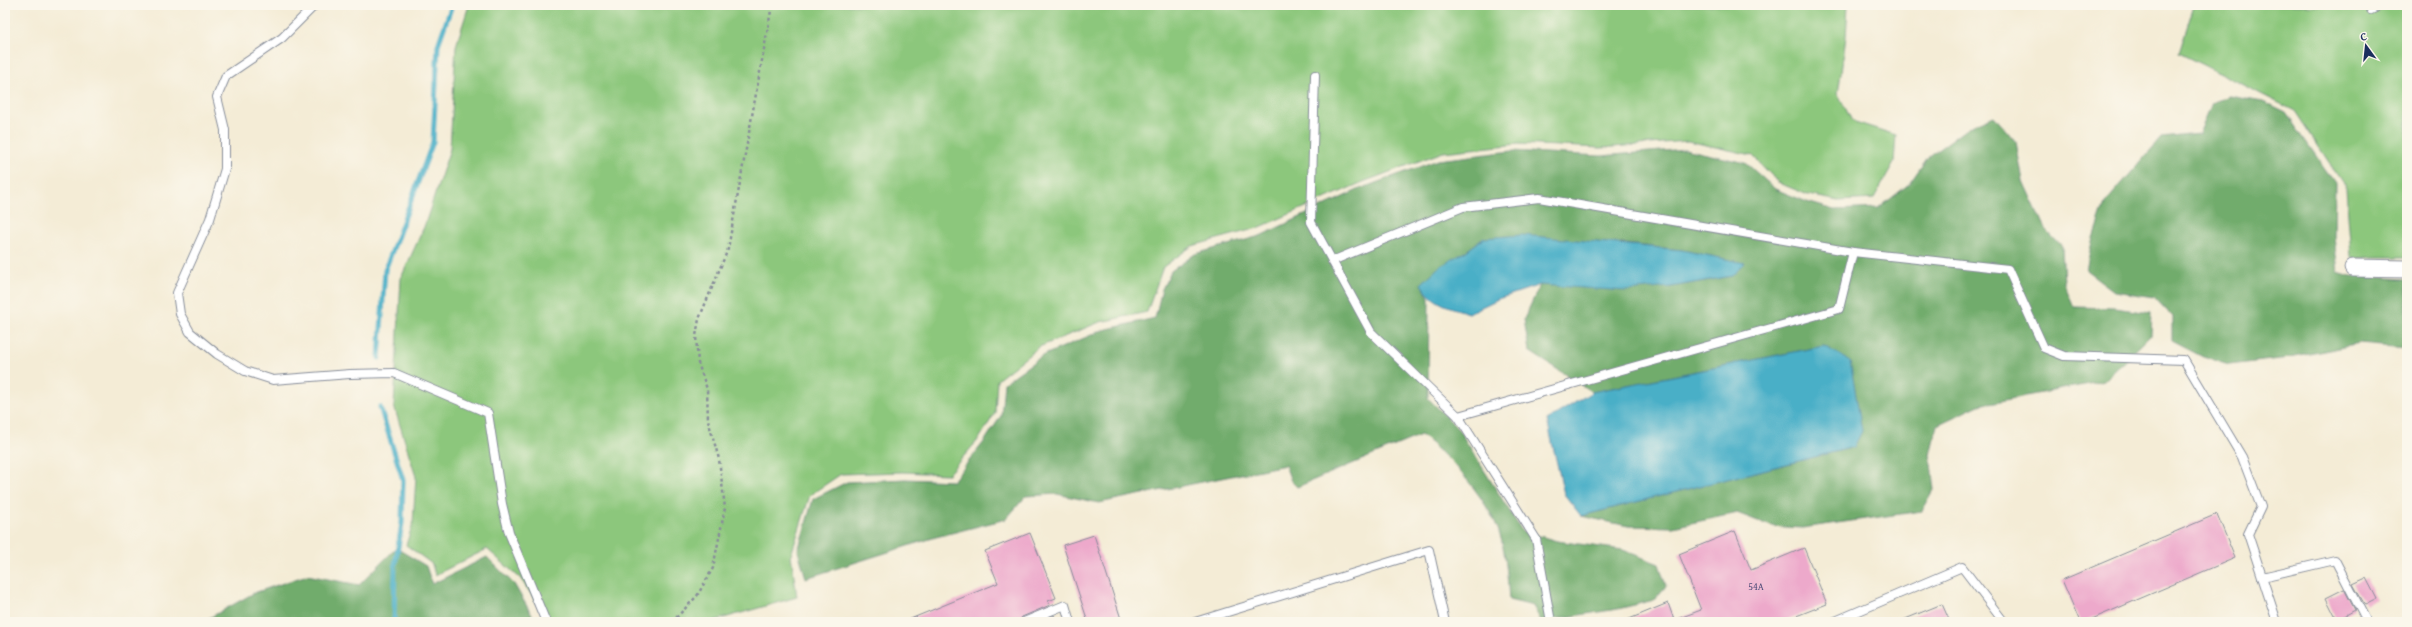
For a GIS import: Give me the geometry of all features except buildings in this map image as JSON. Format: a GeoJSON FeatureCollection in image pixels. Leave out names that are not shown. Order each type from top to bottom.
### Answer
{"type":"FeatureCollection","features":[{"type":"Feature","properties":{"kind":"street"},"geometry":{"type":"LineString","coordinates":[[2353,268],[2407,268]]}},
{"type":"Feature","properties":{"kind":"lane"},"geometry":{"type":"LineString","coordinates":[[315,5],[282,38],[226,76],[217,97],[225,130],[225,169],[210,219],[177,293],[180,314],[190,332],[218,354],[245,371],[273,380],[350,374],[394,373],[488,413],[502,504],[509,533],[546,622]]}},
{"type":"Feature","properties":{"kind":"lane"},"geometry":{"type":"LineString","coordinates":[[2371,10],[2382,5]]}},
{"type":"Feature","properties":{"kind":"lane"},"geometry":{"type":"LineString","coordinates":[[1315,75],[1311,222],[1371,332],[1458,416],[1536,539],[1551,622]]}},
{"type":"Feature","properties":{"kind":"lane"},"geometry":{"type":"LineString","coordinates":[[1332,261],[1463,207],[1539,198],[1853,252],[2008,269],[2044,348],[2064,356],[2184,360],[2242,458],[2261,507],[2248,534],[2277,622]]}},
{"type":"Feature","properties":{"kind":"lane"},"geometry":{"type":"LineString","coordinates":[[1458,416],[1839,309],[1853,252]]}},
{"type":"Feature","properties":{"kind":"lane"},"geometry":{"type":"LineString","coordinates":[[1195,622],[1429,550],[1445,622]]}},
{"type":"Feature","properties":{"kind":"lane"},"geometry":{"type":"LineString","coordinates":[[2262,577],[2335,560],[2367,622]]}},
{"type":"Feature","properties":{"kind":"lane"},"geometry":{"type":"LineString","coordinates":[[1833,622],[1962,568],[2004,622]]}},
{"type":"Feature","properties":{"kind":"lane"},"geometry":{"type":"LineString","coordinates":[[1024,622],[1065,605],[1070,622]]}},
{"type":"Feature","properties":{"kind":"path"},"geometry":{"type":"LineString","coordinates":[[672,622],[696,596],[713,568],[725,508],[719,459],[708,420],[707,389],[698,363],[696,336],[699,319],[728,249],[772,5]]}},
{"type":"Feature","properties":{"kind":"green space"},"geometry":{"type":"Polygon","coordinates":[[[469,5],[1848,5],[1846,37],[1838,94],[1852,121],[1896,135],[1894,163],[1874,199],[1839,201],[1808,195],[1779,183],[1752,155],[1688,141],[1601,148],[1518,144],[1443,152],[1363,182],[1258,228],[1192,246],[1163,267],[1147,312],[1100,322],[1039,347],[997,380],[995,413],[979,439],[948,474],[902,472],[841,474],[810,495],[791,555],[797,597],[710,622],[550,622],[520,578],[487,549],[435,575],[432,564],[406,545],[413,523],[416,477],[394,406],[401,278],[424,227],[450,149],[456,46],[469,5]]]}},
{"type":"Feature","properties":{"kind":"green space"},"geometry":{"type":"Polygon","coordinates":[[[2194,5],[2407,5],[2407,257],[2351,257],[2346,188],[2295,111],[2179,53],[2194,5]]]}},
{"type":"Feature","properties":{"kind":"green space"},"geometry":{"type":"Polygon","coordinates":[[[2229,96],[2263,102],[2286,113],[2335,183],[2334,237],[2338,272],[2351,276],[2407,279],[2407,348],[2359,344],[2289,358],[2229,365],[2203,357],[2172,341],[2172,316],[2154,297],[2114,291],[2086,270],[2093,238],[2105,203],[2161,138],[2199,134],[2212,103],[2229,96]]]}},
{"type":"Feature","properties":{"kind":"green space"},"geometry":{"type":"Polygon","coordinates":[[[1994,116],[2016,142],[2023,181],[2045,229],[2062,247],[2064,283],[2074,307],[2114,308],[2151,313],[2150,336],[2104,381],[1979,405],[1937,425],[1930,455],[1934,490],[1922,511],[1802,528],[1771,526],[1737,513],[1673,527],[1628,526],[1581,516],[1854,447],[1824,346],[1592,392],[1529,351],[1524,319],[1540,285],[1671,287],[1732,276],[1744,263],[1682,250],[1616,243],[1484,238],[1421,284],[1429,297],[1428,398],[1459,430],[1522,531],[1557,541],[1623,550],[1659,564],[1666,586],[1654,600],[1618,609],[1541,621],[1533,606],[1509,600],[1504,550],[1495,522],[1480,497],[1462,474],[1421,435],[1297,487],[1291,481],[1285,465],[1099,503],[1057,494],[1026,496],[1006,519],[936,537],[806,578],[798,551],[813,499],[847,482],[905,479],[953,481],[984,442],[1001,416],[1004,383],[1042,356],[1103,330],[1155,318],[1162,289],[1171,271],[1195,254],[1260,236],[1362,188],[1438,160],[1512,151],[1601,156],[1685,149],[1746,163],[1775,189],[1807,202],[1834,210],[1879,208],[1909,184],[1928,157],[1969,127],[1994,116]]]}},
{"type":"Feature","properties":{"kind":"green space"},"geometry":{"type":"Polygon","coordinates":[[[396,548],[426,566],[432,584],[487,557],[514,584],[536,622],[202,622],[254,593],[307,575],[359,585],[396,548]]]}},
{"type":"Feature","properties":{"kind":"water"},"geometry":{"type":"Polygon","coordinates":[[[1522,235],[1682,250],[1745,263],[1732,276],[1671,287],[1626,291],[1540,285],[1498,299],[1469,313],[1447,306],[1436,300],[1430,296],[1421,284],[1439,267],[1465,252],[1484,238],[1522,235]]]}},
{"type":"Feature","properties":{"kind":"water"},"geometry":{"type":"Polygon","coordinates":[[[1824,346],[1850,361],[1862,431],[1854,447],[1581,516],[1564,494],[1547,420],[1592,392],[1824,346]]]}},
{"type":"Feature","properties":{"kind":"waterway"},"geometry":{"type":"LineString","coordinates":[[379,358],[385,270],[433,142],[438,45],[452,5]]}},
{"type":"Feature","properties":{"kind":"waterway"},"geometry":{"type":"LineString","coordinates":[[380,407],[403,480],[402,523],[395,565],[394,622]]}}]}
